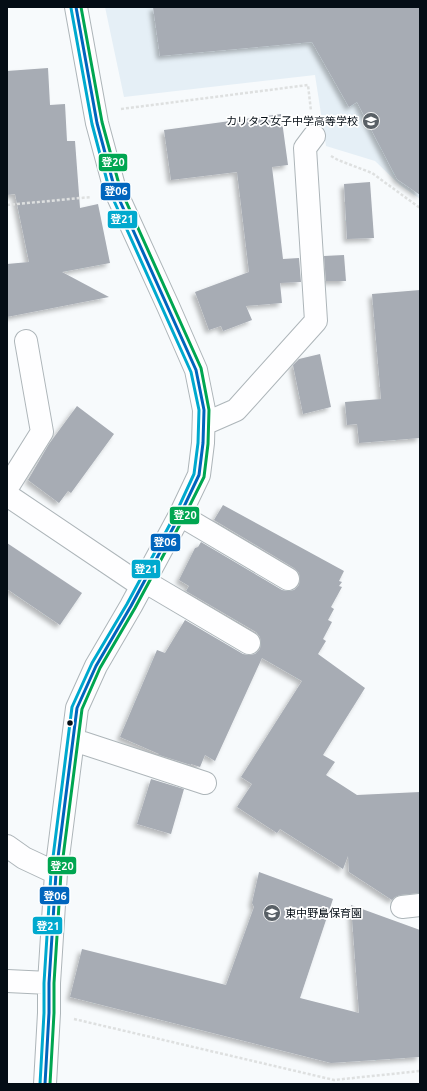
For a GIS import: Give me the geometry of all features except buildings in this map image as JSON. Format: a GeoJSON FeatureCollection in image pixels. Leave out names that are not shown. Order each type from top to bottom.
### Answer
{"type":"FeatureCollection","features":[{"type":"Feature","properties":{"kind":"street"},"geometry":{"type":"LineString","coordinates":[[45,1084],[49,983],[56,873],[77,708],[92,673],[143,584],[180,515],[199,475],[204,424],[204,410],[196,370],[115,190],[97,123],[76,7]]}},
{"type":"Feature","properties":{"kind":"street"},"geometry":{"type":"LineString","coordinates":[[204,424],[236,410],[316,321],[305,148],[314,136]]}},
{"type":"Feature","properties":{"kind":"street"},"geometry":{"type":"LineString","coordinates":[[7,488],[42,432],[26,341]]}},
{"type":"Feature","properties":{"kind":"street"},"geometry":{"type":"LineString","coordinates":[[7,495],[143,584],[249,643]]}},
{"type":"Feature","properties":{"kind":"street"},"geometry":{"type":"LineString","coordinates":[[180,515],[288,579]]}},
{"type":"Feature","properties":{"kind":"street"},"geometry":{"type":"LineString","coordinates":[[74,740],[205,783]]}},
{"type":"Feature","properties":{"kind":"street"},"geometry":{"type":"LineString","coordinates":[[7,846],[24,858],[56,873]]}},
{"type":"Feature","properties":{"kind":"street"},"geometry":{"type":"LineString","coordinates":[[7,981],[49,983]]}},
{"type":"Feature","properties":{"kind":"path"},"geometry":{"type":"LineString","coordinates":[[121,109],[308,85],[314,136],[319,149],[338,160],[372,173],[420,208]]}},
{"type":"Feature","properties":{"kind":"path"},"geometry":{"type":"LineString","coordinates":[[7,205],[96,197]]}},
{"type":"Feature","properties":{"kind":"path"},"geometry":{"type":"LineString","coordinates":[[49,1013],[334,1080],[420,1071]]}},
{"type":"Feature","properties":{"kind":"shaded area","name":"カリタス女子中学高等学校"},"geometry":{"type":"Polygon","coordinates":[[[105,7],[420,7],[420,199],[400,185],[375,161],[326,146],[315,75],[124,97],[105,7]]]}},
{"type":"Feature","properties":{"kind":"transit line","name":"登06"},"geometry":{"type":"LineString","coordinates":[[45,1084],[49,983],[56,873],[77,708],[96,666],[131,606],[180,515],[199,475],[203,443],[204,410],[196,370],[115,190],[97,123],[76,7]]}},
{"type":"Feature","properties":{"kind":"transit line","name":"登20"},"geometry":{"type":"LineString","coordinates":[[50,1084],[54,983],[61,873],[82,709],[100,668],[135,608],[204,477],[208,444],[209,410],[201,368],[120,188],[102,122],[81,7]]}},
{"type":"Feature","properties":{"kind":"transit line","name":"登21"},"geometry":{"type":"LineString","coordinates":[[40,1084],[44,983],[51,873],[72,707],[92,663],[127,604],[176,513],[194,474],[198,443],[199,410],[191,372],[110,192],[92,124],[71,8]]}},
{"type":"Feature","properties":{"kind":"place","name":"カリタス女子中学高等学校"},"geometry":{"type":"Point","coordinates":[371,121]}},
{"type":"Feature","properties":{"kind":"place","name":"東中野島保育園"},"geometry":{"type":"Point","coordinates":[272,913]}}]}
